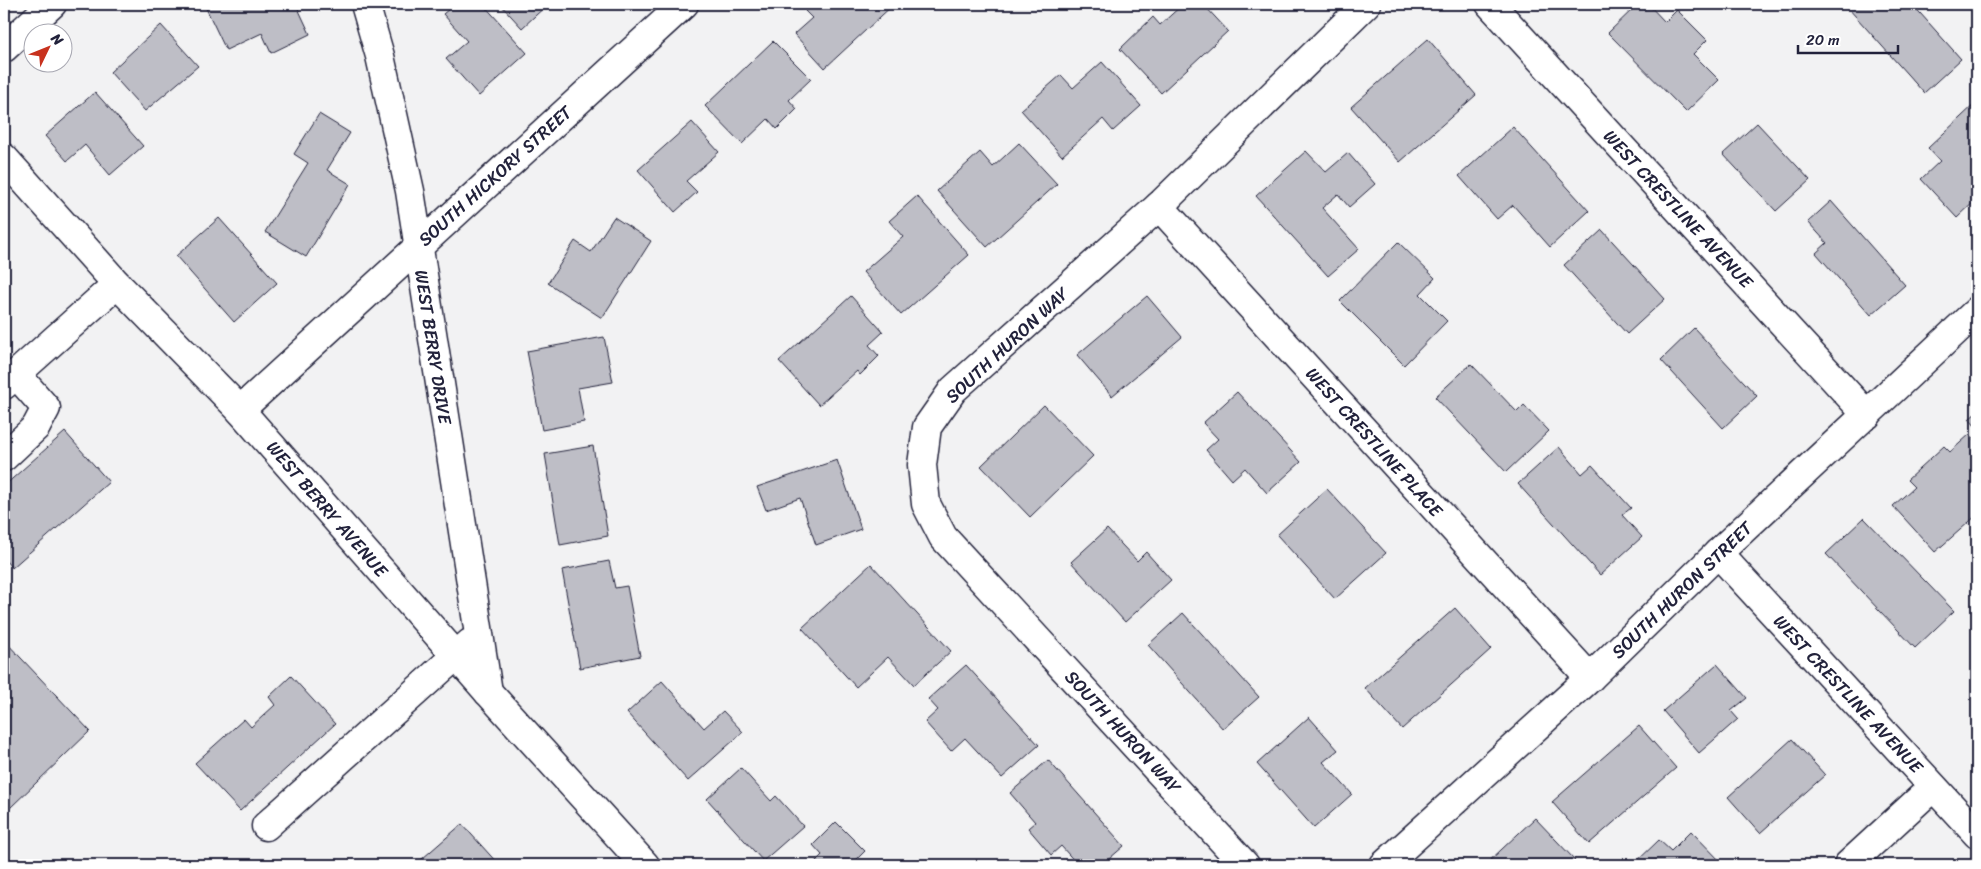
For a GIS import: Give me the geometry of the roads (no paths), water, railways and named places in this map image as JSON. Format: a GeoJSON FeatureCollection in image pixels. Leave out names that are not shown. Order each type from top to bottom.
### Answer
{"type":"FeatureCollection","features":[{"type":"Feature","properties":{"kind":"street"},"geometry":{"type":"LineString","coordinates":[[4,48],[52,4]]}},
{"type":"Feature","properties":{"kind":"street","name":"WEST BERRY DRIVE"},"geometry":{"type":"LineString","coordinates":[[365,4],[380,56],[410,191],[417,247],[488,692]]}},
{"type":"Feature","properties":{"kind":"street","name":"SOUTH HICKORY STREET"},"geometry":{"type":"LineString","coordinates":[[240,410],[684,4]]}},
{"type":"Feature","properties":{"kind":"street","name":"SOUTH HURON WAY"},"geometry":{"type":"LineString","coordinates":[[1245,865],[943,536],[926,504],[922,465],[927,427],[953,390],[1159,206],[1366,4]]}},
{"type":"Feature","properties":{"kind":"street","name":"WEST CRESTLINE AVENUE"},"geometry":{"type":"LineString","coordinates":[[1490,4],[1867,415]]}},
{"type":"Feature","properties":{"kind":"street","name":"WEST BERRY AVENUE"},"geometry":{"type":"LineString","coordinates":[[4,158],[117,284],[240,410],[488,692],[645,865]]}},
{"type":"Feature","properties":{"kind":"street","name":"WEST CRESTLINE PLACE"},"geometry":{"type":"LineString","coordinates":[[1159,206],[1590,678]]}},
{"type":"Feature","properties":{"kind":"street"},"geometry":{"type":"LineString","coordinates":[[4,457],[36,427],[46,408],[10,379],[117,284]]}},
{"type":"Feature","properties":{"kind":"street","name":"SOUTH HURON STREET"},"geometry":{"type":"LineString","coordinates":[[1384,865],[1590,678],[1718,553],[1977,311]]}},
{"type":"Feature","properties":{"kind":"street","name":"WEST CRESTLINE AVENUE"},"geometry":{"type":"LineString","coordinates":[[1718,553],[1977,834]]}},
{"type":"Feature","properties":{"kind":"street"},"geometry":{"type":"LineString","coordinates":[[266,826],[479,636]]}},
{"type":"Feature","properties":{"kind":"street"},"geometry":{"type":"LineString","coordinates":[[1848,865],[1933,787]]}}]}
